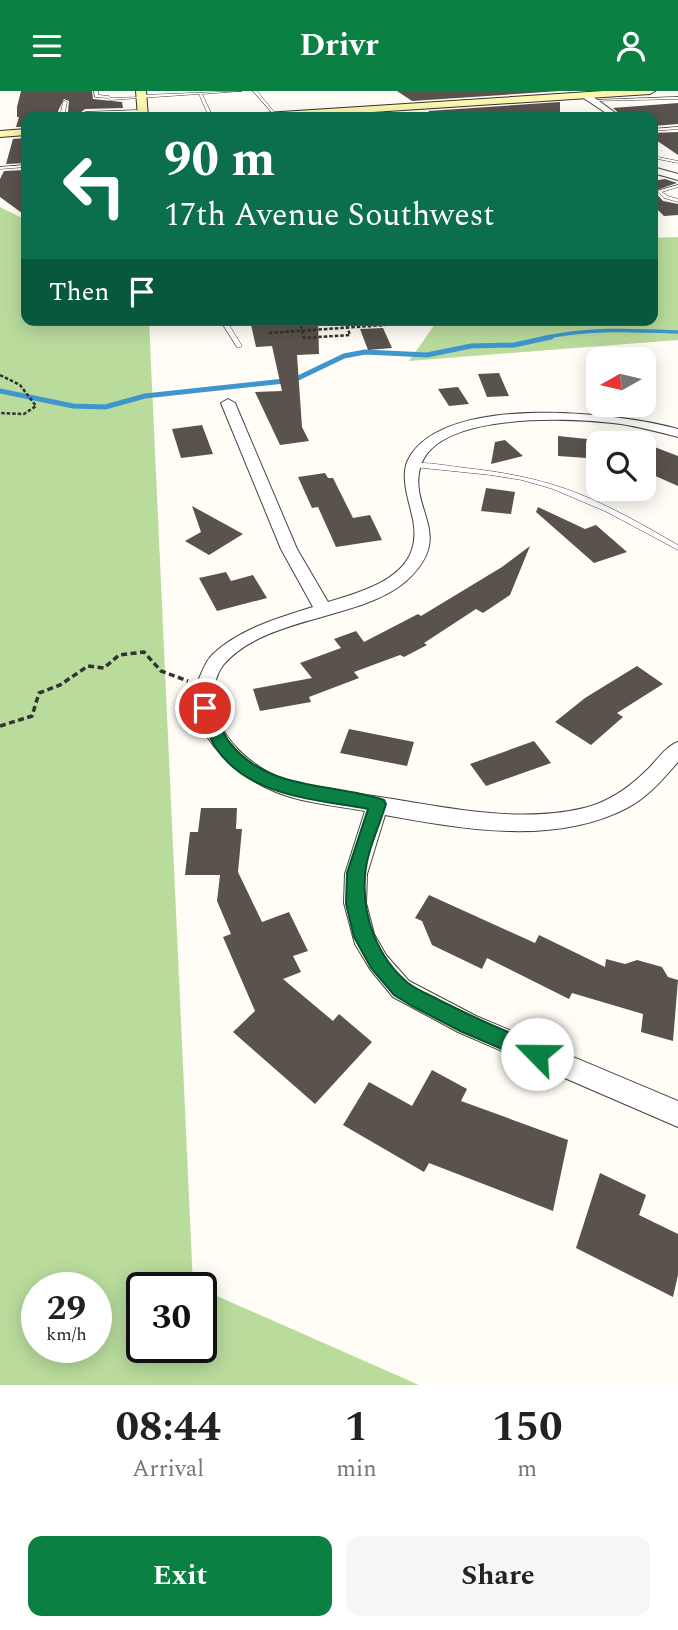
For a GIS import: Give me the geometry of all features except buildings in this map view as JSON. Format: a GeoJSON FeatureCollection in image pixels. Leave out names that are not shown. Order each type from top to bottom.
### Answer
{"type":"FeatureCollection","features":[{"type":"Feature","properties":{"kind":"main road"},"geometry":{"type":"LineString","coordinates":[[323,112],[552,94],[589,98],[650,91]]}},
{"type":"Feature","properties":{"kind":"main road"},"geometry":{"type":"LineString","coordinates":[[0,134],[21,132]]}},
{"type":"Feature","properties":{"kind":"street"},"geometry":{"type":"LineString","coordinates":[[589,98],[610,112]]}},
{"type":"Feature","properties":{"kind":"street"},"geometry":{"type":"LineString","coordinates":[[658,171],[678,177]]}},
{"type":"Feature","properties":{"kind":"street"},"geometry":{"type":"LineString","coordinates":[[228,403],[289,549],[323,609]]}},
{"type":"Feature","properties":{"kind":"street"},"geometry":{"type":"LineString","coordinates":[[678,433],[646,423],[605,417],[506,419],[459,428],[440,435],[425,447],[414,465],[415,492],[424,533],[412,565],[397,581],[372,594],[323,609],[233,646],[217,658],[205,698],[222,745],[240,764],[261,778],[283,787],[440,814],[509,821],[564,821],[619,803],[644,784],[678,749]]}},
{"type":"Feature","properties":{"kind":"street"},"geometry":{"type":"LineString","coordinates":[[378,804],[356,873],[355,904],[363,937],[378,962],[401,989],[467,1024],[678,1114]]}},
{"type":"Feature","properties":{"kind":"lane"},"geometry":{"type":"LineString","coordinates":[[96,91],[96,96],[142,103]]}},
{"type":"Feature","properties":{"kind":"lane"},"geometry":{"type":"LineString","coordinates":[[113,108],[200,93],[240,91]]}},
{"type":"Feature","properties":{"kind":"lane"},"geometry":{"type":"LineString","coordinates":[[255,91],[269,112]]}},
{"type":"Feature","properties":{"kind":"lane"},"geometry":{"type":"LineString","coordinates":[[200,93],[209,112]]}},
{"type":"Feature","properties":{"kind":"lane"},"geometry":{"type":"LineString","coordinates":[[589,98],[678,98]]}},
{"type":"Feature","properties":{"kind":"lane"},"geometry":{"type":"LineString","coordinates":[[65,102],[66,112]]}},
{"type":"Feature","properties":{"kind":"lane"},"geometry":{"type":"LineString","coordinates":[[91,112],[142,103]]}},
{"type":"Feature","properties":{"kind":"lane"},"geometry":{"type":"LineString","coordinates":[[658,130],[678,128]]}},
{"type":"Feature","properties":{"kind":"lane"},"geometry":{"type":"LineString","coordinates":[[658,158],[678,162]]}},
{"type":"Feature","properties":{"kind":"lane"},"geometry":{"type":"LineString","coordinates":[[0,168],[21,166]]}},
{"type":"Feature","properties":{"kind":"lane"},"geometry":{"type":"LineString","coordinates":[[678,186],[659,191],[678,201]]}},
{"type":"Feature","properties":{"kind":"lane"},"geometry":{"type":"LineString","coordinates":[[227,326],[239,346]]}},
{"type":"Feature","properties":{"kind":"lane"},"geometry":{"type":"LineString","coordinates":[[414,465],[505,475],[537,482],[610,510],[678,548]]}},
{"type":"Feature","properties":{"kind":"path"},"geometry":{"type":"LineString","coordinates":[[301,326],[304,338],[350,335],[347,327]]}},
{"type":"Feature","properties":{"kind":"path"},"geometry":{"type":"LineString","coordinates":[[269,333],[365,326]]}},
{"type":"Feature","properties":{"kind":"path"},"geometry":{"type":"LineString","coordinates":[[0,375],[20,384],[36,406],[24,414],[0,413]]}},
{"type":"Feature","properties":{"kind":"path"},"geometry":{"type":"LineString","coordinates":[[0,726],[32,716],[39,693],[60,685],[88,666],[104,668],[119,655],[144,652],[161,671],[205,698]]}},
{"type":"Feature","properties":{"kind":"green space"},"geometry":{"type":"Polygon","coordinates":[[[0,207],[21,218],[21,326],[149,326],[192,1272],[126,1272],[126,1363],[217,1363],[217,1296],[419,1385],[0,1385],[0,207]]]}},
{"type":"Feature","properties":{"kind":"green space"},"geometry":{"type":"Polygon","coordinates":[[[678,237],[678,340],[409,361],[434,326],[658,326],[658,238],[678,237]]]}},
{"type":"Feature","properties":{"kind":"waterway"},"geometry":{"type":"LineString","coordinates":[[543,338],[594,331],[678,332]]}},
{"type":"Feature","properties":{"kind":"waterway"},"geometry":{"type":"LineString","coordinates":[[0,391],[73,406],[105,407],[145,396],[294,380],[344,356],[365,352],[427,355],[471,346],[514,345],[551,337]]}},
{"type":"Feature","properties":{"kind":"route"},"geometry":{"type":"LineString","coordinates":[[205,708],[222,745],[240,764],[261,778],[283,787],[378,804],[356,873],[355,904],[363,937],[378,962],[401,989],[437,1010],[537,1054]]}}]}
